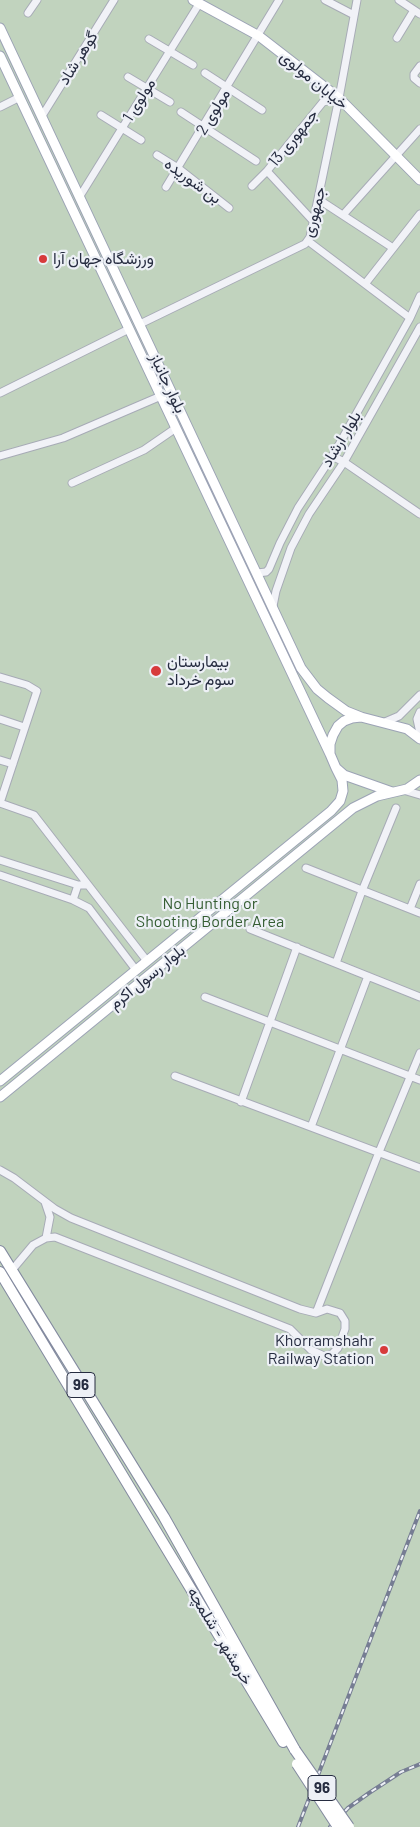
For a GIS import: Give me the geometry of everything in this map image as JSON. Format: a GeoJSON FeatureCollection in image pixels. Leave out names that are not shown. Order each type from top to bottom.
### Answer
{"type":"FeatureCollection","features":[{"type":"Feature","properties":{"kind":"highway","name":"96"},"geometry":{"type":"LineString","coordinates":[[0,1251],[12,1270]]}},
{"type":"Feature","properties":{"kind":"highway","name":"خرمشهر - شلمچه"},"geometry":{"type":"LineString","coordinates":[[12,1270],[164,1517],[292,1751]]}},
{"type":"Feature","properties":{"kind":"highway","name":"خرمشهر - شلمچه"},"geometry":{"type":"LineString","coordinates":[[0,1272],[292,1751]]}},
{"type":"Feature","properties":{"kind":"highway","name":"96"},"geometry":{"type":"LineString","coordinates":[[292,1751],[338,1827]]}},
{"type":"Feature","properties":{"kind":"highway","name":"96"},"geometry":{"type":"LineString","coordinates":[[292,1751],[349,1827]]}},
{"type":"Feature","properties":{"kind":"main road","name":"خیابان مولوی"},"geometry":{"type":"LineString","coordinates":[[196,2],[259,36],[339,98],[420,180]]}},
{"type":"Feature","properties":{"kind":"main road","name":"بلوار جانباز"},"geometry":{"type":"LineString","coordinates":[[0,28],[302,668],[317,690],[337,706],[361,717],[420,733]]}},
{"type":"Feature","properties":{"kind":"main road","name":"بلوار جانباز"},"geometry":{"type":"LineString","coordinates":[[0,56],[336,768]]}},
{"type":"Feature","properties":{"kind":"main road"},"geometry":{"type":"LineString","coordinates":[[130,329],[140,324]]}},
{"type":"Feature","properties":{"kind":"main road"},"geometry":{"type":"LineString","coordinates":[[330,754],[330,744],[338,726],[352,718],[361,717]]}},
{"type":"Feature","properties":{"kind":"main road"},"geometry":{"type":"LineString","coordinates":[[407,729],[420,739]]}},
{"type":"Feature","properties":{"kind":"main road"},"geometry":{"type":"LineString","coordinates":[[336,768],[344,775],[392,792]]}},
{"type":"Feature","properties":{"kind":"main road","name":"بلوار رسول اکرم"},"geometry":{"type":"LineString","coordinates":[[0,1081],[332,811],[340,801],[343,791],[342,780],[336,768]]}},
{"type":"Feature","properties":{"kind":"main road","name":"بلوار رسول اکرم"},"geometry":{"type":"LineString","coordinates":[[0,1097],[353,808],[377,796],[403,790],[418,783]]}},
{"type":"Feature","properties":{"kind":"main road"},"geometry":{"type":"LineString","coordinates":[[160,951],[167,960]]}},
{"type":"Feature","properties":{"kind":"street"},"geometry":{"type":"LineString","coordinates":[[28,13],[37,0]]}},
{"type":"Feature","properties":{"kind":"street","name":"گوهر شاد"},"geometry":{"type":"LineString","coordinates":[[42,116],[114,0]]}},
{"type":"Feature","properties":{"kind":"street","name":"مولوی 2"},"geometry":{"type":"LineString","coordinates":[[166,187],[259,36],[279,0]]}},
{"type":"Feature","properties":{"kind":"street"},"geometry":{"type":"LineString","coordinates":[[325,0],[354,15]]}},
{"type":"Feature","properties":{"kind":"street","name":"جمهوری"},"geometry":{"type":"LineString","coordinates":[[140,324],[306,244],[314,222],[357,0]]}},
{"type":"Feature","properties":{"kind":"street"},"geometry":{"type":"LineString","coordinates":[[398,38],[417,12],[399,0]]}},
{"type":"Feature","properties":{"kind":"street","name":"مولوی 1"},"geometry":{"type":"LineString","coordinates":[[80,196],[170,51],[196,2]]}},
{"type":"Feature","properties":{"kind":"street"},"geometry":{"type":"LineString","coordinates":[[149,39],[193,65]]}},
{"type":"Feature","properties":{"kind":"street"},"geometry":{"type":"LineString","coordinates":[[420,66],[414,74],[414,78],[420,83]]}},
{"type":"Feature","properties":{"kind":"street"},"geometry":{"type":"LineString","coordinates":[[205,73],[262,110]]}},
{"type":"Feature","properties":{"kind":"street"},"geometry":{"type":"LineString","coordinates":[[128,77],[170,102]]}},
{"type":"Feature","properties":{"kind":"street"},"geometry":{"type":"LineString","coordinates":[[0,107],[20,97]]}},
{"type":"Feature","properties":{"kind":"street","name":"جمهوری 13"},"geometry":{"type":"LineString","coordinates":[[252,186],[267,171],[323,102],[339,98]]}},
{"type":"Feature","properties":{"kind":"street"},"geometry":{"type":"LineString","coordinates":[[182,112],[256,161]]}},
{"type":"Feature","properties":{"kind":"street"},"geometry":{"type":"LineString","coordinates":[[101,116],[141,140]]}},
{"type":"Feature","properties":{"kind":"street"},"geometry":{"type":"LineString","coordinates":[[343,215],[420,129]]}},
{"type":"Feature","properties":{"kind":"street","name":"بن شوریده"},"geometry":{"type":"LineString","coordinates":[[157,155],[178,168],[229,208]]}},
{"type":"Feature","properties":{"kind":"street"},"geometry":{"type":"LineString","coordinates":[[267,171],[314,222]]}},
{"type":"Feature","properties":{"kind":"street"},"geometry":{"type":"LineString","coordinates":[[318,199],[393,248]]}},
{"type":"Feature","properties":{"kind":"street"},"geometry":{"type":"LineString","coordinates":[[365,284],[420,214]]}},
{"type":"Feature","properties":{"kind":"street"},"geometry":{"type":"LineString","coordinates":[[308,241],[410,318]]}},
{"type":"Feature","properties":{"kind":"street","name":"بلوار ارشاد"},"geometry":{"type":"LineString","coordinates":[[257,573],[266,572],[269,569],[298,508],[332,456],[410,318],[420,296]]}},
{"type":"Feature","properties":{"kind":"street","name":"بلوار ارشاد"},"geometry":{"type":"LineString","coordinates":[[273,606],[291,548],[309,514],[344,462],[420,327]]}},
{"type":"Feature","properties":{"kind":"street"},"geometry":{"type":"LineString","coordinates":[[0,393],[130,329]]}},
{"type":"Feature","properties":{"kind":"street"},"geometry":{"type":"LineString","coordinates":[[0,456],[63,438],[161,396]]}},
{"type":"Feature","properties":{"kind":"street"},"geometry":{"type":"LineString","coordinates":[[72,483],[144,450],[176,428]]}},
{"type":"Feature","properties":{"kind":"street"},"geometry":{"type":"LineString","coordinates":[[332,456],[344,462],[420,514]]}},
{"type":"Feature","properties":{"kind":"street"},"geometry":{"type":"LineString","coordinates":[[0,677],[27,685],[37,691],[0,803],[34,815],[147,961]]}},
{"type":"Feature","properties":{"kind":"street"},"geometry":{"type":"LineString","coordinates":[[384,722],[400,716],[420,695]]}},
{"type":"Feature","properties":{"kind":"street"},"geometry":{"type":"LineString","coordinates":[[420,712],[417,719],[420,733]]}},
{"type":"Feature","properties":{"kind":"street"},"geometry":{"type":"LineString","coordinates":[[0,719],[24,727]]}},
{"type":"Feature","properties":{"kind":"street"},"geometry":{"type":"LineString","coordinates":[[0,760],[13,764]]}},
{"type":"Feature","properties":{"kind":"street"},"geometry":{"type":"LineString","coordinates":[[403,790],[420,796]]}},
{"type":"Feature","properties":{"kind":"street"},"geometry":{"type":"LineString","coordinates":[[336,963],[362,891],[396,808]]}},
{"type":"Feature","properties":{"kind":"street"},"geometry":{"type":"LineString","coordinates":[[0,860],[78,885],[88,884]]}},
{"type":"Feature","properties":{"kind":"street"},"geometry":{"type":"LineString","coordinates":[[306,868],[420,913]]}},
{"type":"Feature","properties":{"kind":"street"},"geometry":{"type":"LineString","coordinates":[[0,875],[73,900],[89,908],[136,970]]}},
{"type":"Feature","properties":{"kind":"street"},"geometry":{"type":"LineString","coordinates":[[410,909],[420,884]]}},
{"type":"Feature","properties":{"kind":"street"},"geometry":{"type":"LineString","coordinates":[[73,900],[78,885]]}},
{"type":"Feature","properties":{"kind":"street"},"geometry":{"type":"LineString","coordinates":[[250,929],[420,997]]}},
{"type":"Feature","properties":{"kind":"street"},"geometry":{"type":"LineString","coordinates":[[120,949],[131,940]]}},
{"type":"Feature","properties":{"kind":"street"},"geometry":{"type":"LineString","coordinates":[[241,1102],[297,947]]}},
{"type":"Feature","properties":{"kind":"street"},"geometry":{"type":"LineString","coordinates":[[311,1128],[368,976]]}},
{"type":"Feature","properties":{"kind":"street"},"geometry":{"type":"LineString","coordinates":[[205,997],[420,1080]]}},
{"type":"Feature","properties":{"kind":"street"},"geometry":{"type":"LineString","coordinates":[[316,1313],[420,1053]]}},
{"type":"Feature","properties":{"kind":"street"},"geometry":{"type":"LineString","coordinates":[[175,1076],[420,1168]]}},
{"type":"Feature","properties":{"kind":"street"},"geometry":{"type":"LineString","coordinates":[[0,1170],[71,1218],[300,1308],[316,1313],[327,1309],[340,1313],[345,1322],[345,1329],[338,1348],[332,1354],[324,1356],[311,1350],[290,1329],[55,1237],[46,1238],[32,1245],[12,1270]]}},
{"type":"Feature","properties":{"kind":"street"},"geometry":{"type":"LineString","coordinates":[[45,1202],[50,1217],[46,1238]]}},
{"type":"Feature","properties":{"kind":"green space","name":"No Hunting or Shooting Border Area"},"geometry":{"type":"Polygon","coordinates":[[[0,0],[420,0],[420,1827],[0,1827],[0,0]]]}},
{"type":"Feature","properties":{"kind":"railway"},"geometry":{"type":"LineString","coordinates":[[298,1827],[420,1511]]}},
{"type":"Feature","properties":{"kind":"railway"},"geometry":{"type":"LineString","coordinates":[[330,1827],[348,1808],[369,1793],[401,1772],[420,1764]]}},
{"type":"Feature","properties":{"kind":"place","name":"ورزشگاه جهان آرا"},"geometry":{"type":"Point","coordinates":[43,259]}},
{"type":"Feature","properties":{"kind":"place","name":"بیمارستان سوم خرداد"},"geometry":{"type":"Point","coordinates":[156,671]}},
{"type":"Feature","properties":{"kind":"place","name":"Khorramshahr Railway Station"},"geometry":{"type":"Point","coordinates":[384,1350]}}]}
